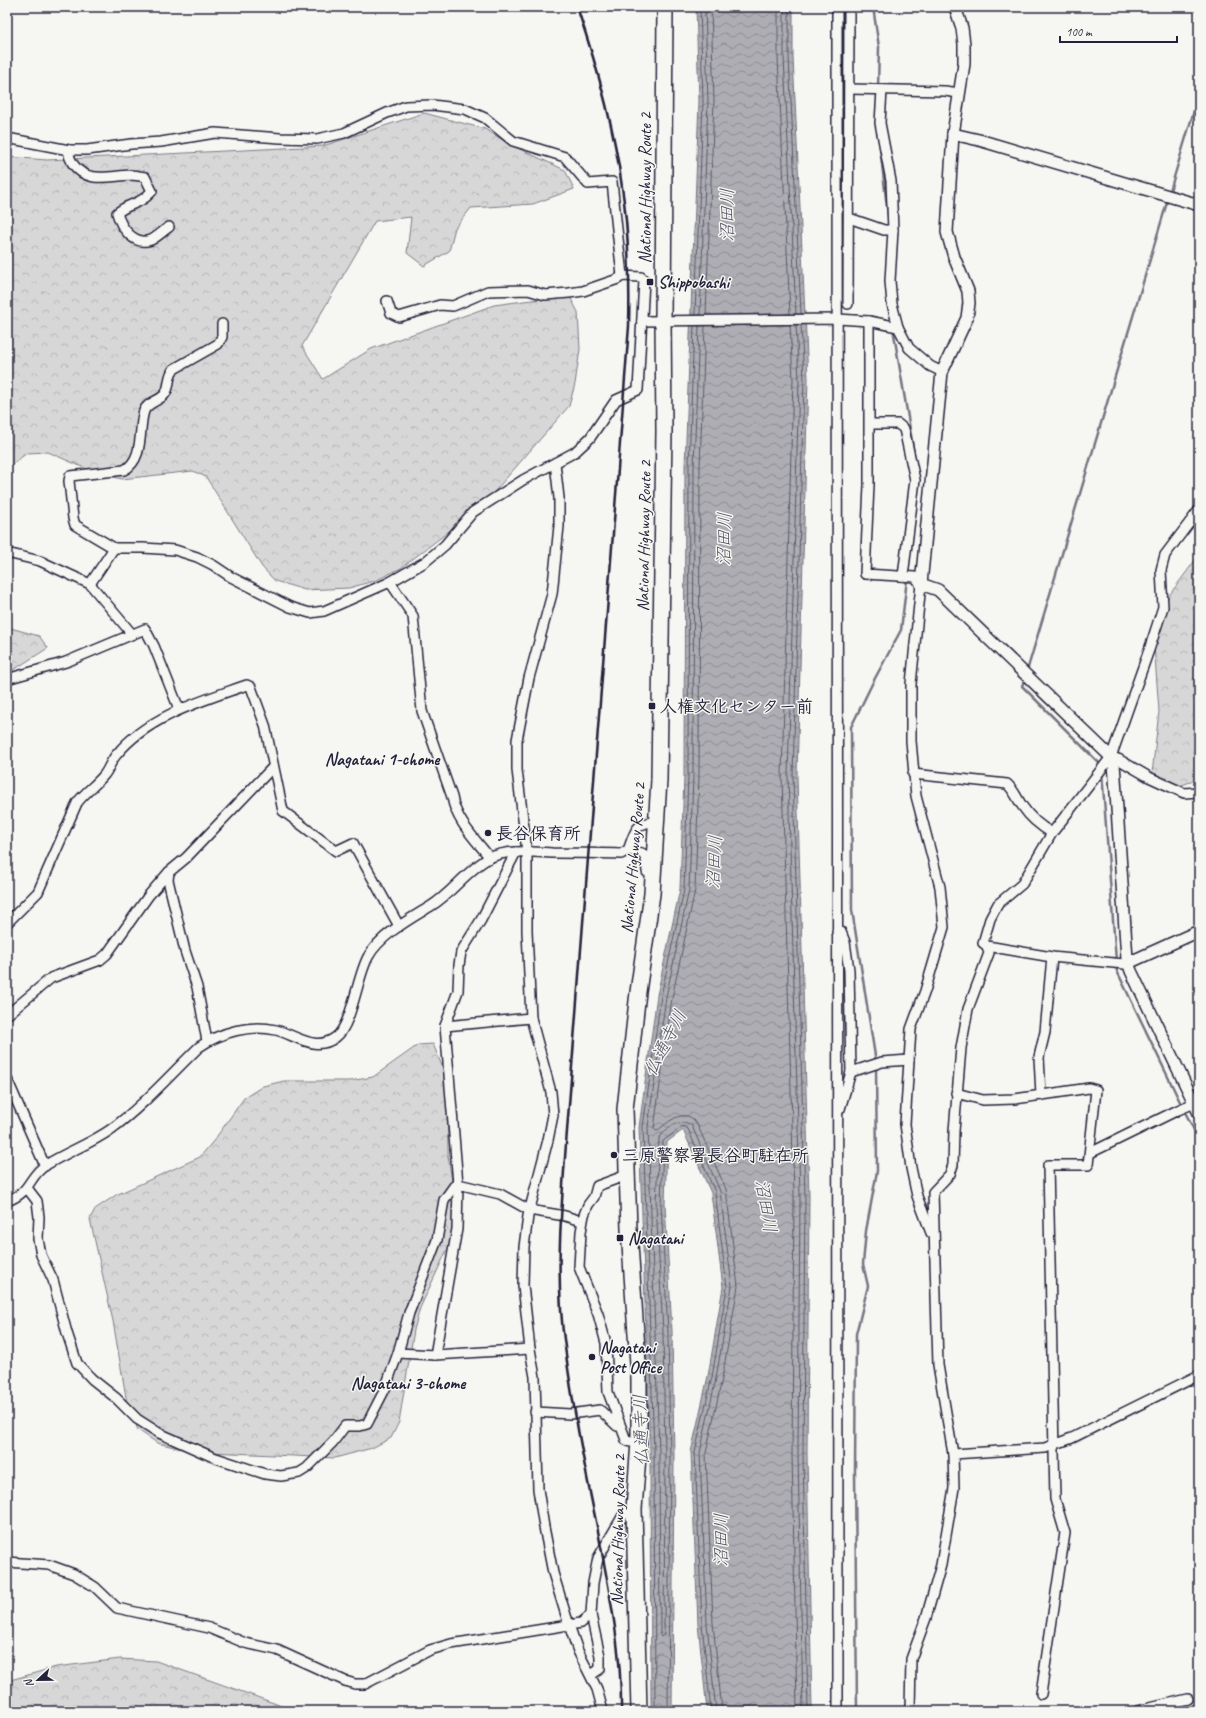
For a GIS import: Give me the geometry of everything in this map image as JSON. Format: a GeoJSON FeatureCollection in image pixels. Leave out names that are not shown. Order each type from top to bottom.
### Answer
{"type":"FeatureCollection","features":[{"type":"Feature","properties":{"kind":"highway","name":"National Highway Route 2"},"geometry":{"type":"LineString","coordinates":[[639,1711],[634,1509],[639,1442],[639,1379],[632,1274],[625,1109],[638,992],[652,894],[658,780],[662,637],[664,431],[669,321],[665,7]]}},
{"type":"Feature","properties":{"kind":"street"},"geometry":{"type":"LineString","coordinates":[[837,7],[835,320],[838,1711]]}},
{"type":"Feature","properties":{"kind":"street"},"geometry":{"type":"LineString","coordinates":[[848,304],[850,89],[849,7]]}},
{"type":"Feature","properties":{"kind":"street"},"geometry":{"type":"LineString","coordinates":[[934,1235],[931,1233],[917,1196],[911,1168],[905,1124],[911,1029],[925,991],[944,926],[940,887],[916,796],[913,774],[911,741],[911,684],[918,580],[942,372],[967,318],[969,304],[968,291],[954,257],[947,232],[953,134],[964,64],[962,28],[955,7]]}},
{"type":"Feature","properties":{"kind":"street"},"geometry":{"type":"LineString","coordinates":[[850,89],[945,91],[959,94]]}},
{"type":"Feature","properties":{"kind":"street"},"geometry":{"type":"LineString","coordinates":[[882,90],[880,123],[891,181],[893,230],[890,281],[892,304],[898,327],[909,348],[930,366],[942,372]]}},
{"type":"Feature","properties":{"kind":"street"},"geometry":{"type":"LineString","coordinates":[[7,138],[69,150],[87,150],[131,144],[161,142],[216,133],[317,139],[344,133],[386,113],[406,106],[432,105],[465,109],[485,118],[513,140],[565,157],[588,184],[612,182],[622,276]]}},
{"type":"Feature","properties":{"kind":"street"},"geometry":{"type":"LineString","coordinates":[[953,134],[979,140],[1199,205]]}},
{"type":"Feature","properties":{"kind":"street"},"geometry":{"type":"LineString","coordinates":[[69,150],[68,156],[77,169],[87,176],[105,178],[131,175],[145,177],[152,191],[144,200],[124,207],[117,213],[120,223],[132,238],[143,242],[152,240],[169,227]]}},
{"type":"Feature","properties":{"kind":"street"},"geometry":{"type":"LineString","coordinates":[[849,218],[884,230],[893,230]]}},
{"type":"Feature","properties":{"kind":"street"},"geometry":{"type":"LineString","coordinates":[[222,324],[222,337],[218,344],[174,368],[171,372],[168,390],[144,411],[138,452],[129,467],[124,470],[70,476],[69,481],[72,518],[75,525],[114,548],[175,550],[197,557],[213,565],[231,577],[290,607],[310,613],[324,612],[390,582],[425,562],[445,545],[473,512],[523,480],[575,452],[590,438],[616,400],[638,390],[644,280],[641,278],[622,276],[618,279],[583,291],[569,293],[545,295],[528,290],[488,291],[453,306],[440,305],[399,317],[391,313],[387,301]]}},
{"type":"Feature","properties":{"kind":"street"},"geometry":{"type":"LineString","coordinates":[[642,321],[835,320],[870,321],[898,327]]}},
{"type":"Feature","properties":{"kind":"street"},"geometry":{"type":"LineString","coordinates":[[870,321],[869,485],[865,574],[903,576],[918,580],[938,590],[1034,681],[1111,757],[1114,763],[1126,964],[1196,1102],[1199,1114]]}},
{"type":"Feature","properties":{"kind":"street"},"geometry":{"type":"LineString","coordinates":[[870,424],[898,424],[904,429],[915,480],[903,576]]}},
{"type":"Feature","properties":{"kind":"street"},"geometry":{"type":"LineString","coordinates":[[555,463],[559,526],[552,594],[529,678],[517,740],[517,770],[527,852],[527,932],[531,1018],[551,1092],[553,1115],[548,1140],[529,1210],[524,1247],[523,1284],[530,1349],[535,1377],[538,1489],[544,1527],[553,1573],[569,1625],[578,1650],[591,1676],[603,1711]]}},
{"type":"Feature","properties":{"kind":"street"},"geometry":{"type":"LineString","coordinates":[[910,1711],[911,1659],[926,1618],[941,1565],[954,1488],[953,1454],[938,1365],[933,1192],[950,1174],[953,1165],[956,1093],[960,1048],[968,1009],[989,953],[987,946],[983,943],[990,919],[998,904],[1022,884],[1052,833],[1111,757],[1163,607],[1161,570],[1165,555],[1199,510]]}},
{"type":"Feature","properties":{"kind":"street"},"geometry":{"type":"LineString","coordinates":[[90,584],[114,548]]}},
{"type":"Feature","properties":{"kind":"street"},"geometry":{"type":"LineString","coordinates":[[7,554],[40,561],[90,584],[132,634]]}},
{"type":"Feature","properties":{"kind":"street"},"geometry":{"type":"LineString","coordinates":[[390,582],[413,616],[422,712],[452,796],[453,806],[462,824],[490,858]]}},
{"type":"Feature","properties":{"kind":"street"},"geometry":{"type":"LineString","coordinates":[[7,679],[66,662],[145,629],[154,646],[179,709]]}},
{"type":"Feature","properties":{"kind":"street"},"geometry":{"type":"LineString","coordinates":[[7,923],[38,892],[77,803],[84,794],[105,774],[116,755],[127,743],[140,733],[179,709],[247,685],[251,687],[265,726],[283,811],[336,851],[353,843],[399,926]]}},
{"type":"Feature","properties":{"kind":"street"},"geometry":{"type":"LineString","coordinates":[[1111,757],[1118,759],[1148,778],[1184,793],[1199,792]]}},
{"type":"Feature","properties":{"kind":"street"},"geometry":{"type":"LineString","coordinates":[[7,1015],[51,978],[100,960],[107,954],[149,895],[169,872],[186,858],[273,767]]}},
{"type":"Feature","properties":{"kind":"street"},"geometry":{"type":"LineString","coordinates":[[913,774],[1007,784],[1014,789],[1023,807],[1035,822],[1052,833]]}},
{"type":"Feature","properties":{"kind":"street"},"geometry":{"type":"LineString","coordinates":[[7,1201],[17,1197],[27,1188],[36,1174],[45,1166],[98,1138],[126,1118],[207,1041],[241,1029],[259,1028],[277,1030],[308,1042],[320,1044],[336,1037],[345,1026],[364,965],[373,949],[399,926],[437,902],[474,868],[490,858],[516,852],[621,854],[628,850],[637,827],[645,822],[656,822]]}},
{"type":"Feature","properties":{"kind":"street"},"geometry":{"type":"LineString","coordinates":[[628,850],[642,853],[646,860],[647,890],[644,920],[648,922]]}},
{"type":"Feature","properties":{"kind":"street"},"geometry":{"type":"LineString","coordinates":[[435,1355],[457,1229],[458,1184],[445,1026],[458,991],[461,952],[481,920],[516,852]]}},
{"type":"Feature","properties":{"kind":"street"},"geometry":{"type":"LineString","coordinates":[[169,872],[168,880],[185,951],[197,987],[207,1041]]}},
{"type":"Feature","properties":{"kind":"street"},"geometry":{"type":"LineString","coordinates":[[987,946],[1052,957],[1126,964],[1199,931]]}},
{"type":"Feature","properties":{"kind":"street"},"geometry":{"type":"LineString","coordinates":[[837,932],[841,932],[845,942],[849,970],[851,1072],[841,1108],[837,1111]]}},
{"type":"Feature","properties":{"kind":"street"},"geometry":{"type":"LineString","coordinates":[[1041,1095],[1039,1057],[1045,1032],[1052,957]]}},
{"type":"Feature","properties":{"kind":"street"},"geometry":{"type":"LineString","coordinates":[[445,1026],[531,1018]]}},
{"type":"Feature","properties":{"kind":"street"},"geometry":{"type":"LineString","coordinates":[[851,1072],[882,1062],[909,1060]]}},
{"type":"Feature","properties":{"kind":"street"},"geometry":{"type":"LineString","coordinates":[[7,1079],[45,1166]]}},
{"type":"Feature","properties":{"kind":"street"},"geometry":{"type":"LineString","coordinates":[[956,1093],[983,1100],[1015,1099],[1089,1088],[1096,1090],[1088,1165],[1048,1165],[1055,1499],[1065,1533],[1041,1694]]}},
{"type":"Feature","properties":{"kind":"street"},"geometry":{"type":"LineString","coordinates":[[1090,1153],[1196,1102]]}},
{"type":"Feature","properties":{"kind":"street"},"geometry":{"type":"LineString","coordinates":[[581,1243],[577,1236],[578,1220],[582,1210],[594,1197],[597,1186],[627,1175]]}},
{"type":"Feature","properties":{"kind":"street"},"geometry":{"type":"LineString","coordinates":[[27,1188],[37,1201],[39,1217],[38,1239],[41,1256],[53,1280],[67,1334],[77,1363],[92,1379],[116,1398],[137,1420],[159,1433],[213,1457],[265,1474],[281,1476],[300,1473],[307,1468],[333,1442],[346,1426],[360,1426],[367,1424],[385,1388],[398,1353],[409,1313],[437,1240],[444,1200],[454,1186],[458,1184],[500,1194],[529,1210],[565,1216],[578,1220]]}},
{"type":"Feature","properties":{"kind":"street"},"geometry":{"type":"LineString","coordinates":[[588,1204],[584,1215],[579,1267],[598,1314],[606,1343],[608,1392],[626,1440],[639,1442]]}},
{"type":"Feature","properties":{"kind":"street"},"geometry":{"type":"LineString","coordinates":[[398,1353],[435,1355],[530,1349]]}},
{"type":"Feature","properties":{"kind":"street"},"geometry":{"type":"LineString","coordinates":[[953,1454],[1045,1448],[1072,1438],[1199,1375]]}},
{"type":"Feature","properties":{"kind":"street"},"geometry":{"type":"LineString","coordinates":[[535,1412],[570,1414],[600,1410],[622,1432]]}},
{"type":"Feature","properties":{"kind":"street"},"geometry":{"type":"LineString","coordinates":[[591,1676],[600,1669],[600,1656],[591,1615],[593,1583],[598,1558],[625,1512],[634,1509]]}},
{"type":"Feature","properties":{"kind":"street"},"geometry":{"type":"LineString","coordinates":[[7,1562],[49,1565],[74,1574],[95,1586],[117,1608],[209,1628],[245,1643],[277,1650],[355,1684],[365,1684],[430,1650],[451,1644],[581,1623],[591,1615]]}},
{"type":"Feature","properties":{"kind":"street"},"geometry":{"type":"LineString","coordinates":[[1137,1711],[1188,1699]]}},
{"type":"Feature","properties":{"kind":"green space"},"geometry":{"type":"Polygon","coordinates":[[[424,113],[485,129],[511,145],[565,170],[574,189],[533,204],[471,208],[455,228],[449,251],[424,266],[407,253],[411,217],[375,221],[302,346],[323,379],[371,349],[494,305],[569,295],[578,312],[580,349],[575,384],[569,406],[482,506],[401,568],[377,580],[349,588],[305,590],[275,581],[262,567],[206,477],[193,471],[122,479],[96,473],[48,452],[27,453],[7,468],[7,157],[47,160],[323,146],[424,113]]]}},
{"type":"Feature","properties":{"kind":"green space"},"geometry":{"type":"Polygon","coordinates":[[[1199,555],[1199,773],[1190,782],[1169,790],[1151,783],[1159,711],[1154,644],[1168,597],[1199,555]]]}},
{"type":"Feature","properties":{"kind":"green space"},"geometry":{"type":"Polygon","coordinates":[[[7,627],[39,636],[48,648],[7,674],[7,627]]]}},
{"type":"Feature","properties":{"kind":"green space"},"geometry":{"type":"Polygon","coordinates":[[[433,1044],[447,1078],[448,1155],[456,1209],[453,1237],[420,1308],[414,1330],[399,1422],[391,1438],[372,1448],[335,1458],[191,1451],[157,1443],[138,1430],[127,1403],[113,1321],[90,1219],[95,1209],[116,1195],[200,1157],[215,1139],[244,1098],[263,1086],[284,1081],[350,1081],[373,1077],[418,1045],[433,1044]]]}},
{"type":"Feature","properties":{"kind":"green space"},"geometry":{"type":"Polygon","coordinates":[[[120,1659],[156,1661],[296,1711],[7,1711],[7,1681],[56,1667],[120,1659]]]}},
{"type":"Feature","properties":{"kind":"water"},"geometry":{"type":"Polygon","coordinates":[[[696,7],[793,7],[793,57],[808,379],[797,776],[809,1195],[807,1454],[812,1711],[707,1711],[698,1624],[691,1452],[708,1376],[723,1287],[711,1193],[683,1130],[667,1142],[665,1204],[672,1331],[674,1457],[672,1711],[651,1711],[650,1451],[639,1127],[657,995],[680,889],[684,776],[685,466],[699,101],[696,7]]]}},
{"type":"Feature","properties":{"kind":"waterway"},"geometry":{"type":"LineString","coordinates":[[873,7],[879,47],[878,88]]}},
{"type":"Feature","properties":{"kind":"waterway"},"geometry":{"type":"LineString","coordinates":[[1169,194],[1199,94]]}},
{"type":"Feature","properties":{"kind":"waterway"},"geometry":{"type":"LineString","coordinates":[[880,147],[888,216]]}},
{"type":"Feature","properties":{"kind":"waterway"},"geometry":{"type":"LineString","coordinates":[[1027,671],[1168,199]]}},
{"type":"Feature","properties":{"kind":"waterway"},"geometry":{"type":"LineString","coordinates":[[893,328],[915,459]]}},
{"type":"Feature","properties":{"kind":"waterway"},"geometry":{"type":"LineString","coordinates":[[876,1062],[852,910],[851,727],[901,630],[907,579]]}},
{"type":"Feature","properties":{"kind":"waterway"},"geometry":{"type":"LineString","coordinates":[[1025,678],[1022,686],[1101,765]]}},
{"type":"Feature","properties":{"kind":"waterway"},"geometry":{"type":"LineString","coordinates":[[1102,772],[1116,961]]}},
{"type":"Feature","properties":{"kind":"waterway"},"geometry":{"type":"LineString","coordinates":[[1116,966],[1117,971],[1182,1106]]}},
{"type":"Feature","properties":{"kind":"waterway"},"geometry":{"type":"LineString","coordinates":[[857,1711],[855,1470],[856,1334],[868,1286],[863,1264],[866,1231],[877,1171],[876,1067]]}},
{"type":"Feature","properties":{"kind":"waterway"},"geometry":{"type":"LineString","coordinates":[[1184,1110],[1199,1140]]}},
{"type":"Feature","properties":{"kind":"railway"},"geometry":{"type":"LineString","coordinates":[[577,7],[610,118],[619,164],[628,239],[629,326],[562,1195],[560,1296],[565,1347],[572,1393],[614,1621],[621,1688],[621,1711]]}},
{"type":"Feature","properties":{"kind":"place","name":"Shippobashi"},"geometry":{"type":"Point","coordinates":[650,282]}},
{"type":"Feature","properties":{"kind":"place","name":"人権文化センター前"},"geometry":{"type":"Point","coordinates":[652,706]}},
{"type":"Feature","properties":{"kind":"place","name":"長谷保育所"},"geometry":{"type":"Point","coordinates":[488,833]}},
{"type":"Feature","properties":{"kind":"place","name":"三原警察署長谷町駐在所"},"geometry":{"type":"Point","coordinates":[614,1155]}},
{"type":"Feature","properties":{"kind":"place","name":"Nagatani"},"geometry":{"type":"Point","coordinates":[620,1238]}},
{"type":"Feature","properties":{"kind":"place","name":"Nagatani Post Office"},"geometry":{"type":"Point","coordinates":[592,1357]}},
{"type":"Feature","properties":{"kind":"district","name":"Nagatani 1-chome"},"geometry":{"type":"Point","coordinates":[382,759]}},
{"type":"Feature","properties":{"kind":"district","name":"Nagatani 3-chome"},"geometry":{"type":"Point","coordinates":[408,1383]}},
{"type":"Feature","properties":{"kind":"water label","name":"沼田川"},"geometry":{"type":"Point","coordinates":[727,215]}},
{"type":"Feature","properties":{"kind":"water label","name":"沼田川"},"geometry":{"type":"Point","coordinates":[724,539]}},
{"type":"Feature","properties":{"kind":"water label","name":"沼田川"},"geometry":{"type":"Point","coordinates":[714,862]}},
{"type":"Feature","properties":{"kind":"water label","name":"仏通寺川"},"geometry":{"type":"Point","coordinates":[665,1043]}},
{"type":"Feature","properties":{"kind":"water label","name":"沼田川"},"geometry":{"type":"Point","coordinates":[766,1206]}},
{"type":"Feature","properties":{"kind":"water label","name":"仏通寺川"},"geometry":{"type":"Point","coordinates":[641,1430]}},
{"type":"Feature","properties":{"kind":"water label","name":"沼田川"},"geometry":{"type":"Point","coordinates":[721,1540]}}]}
